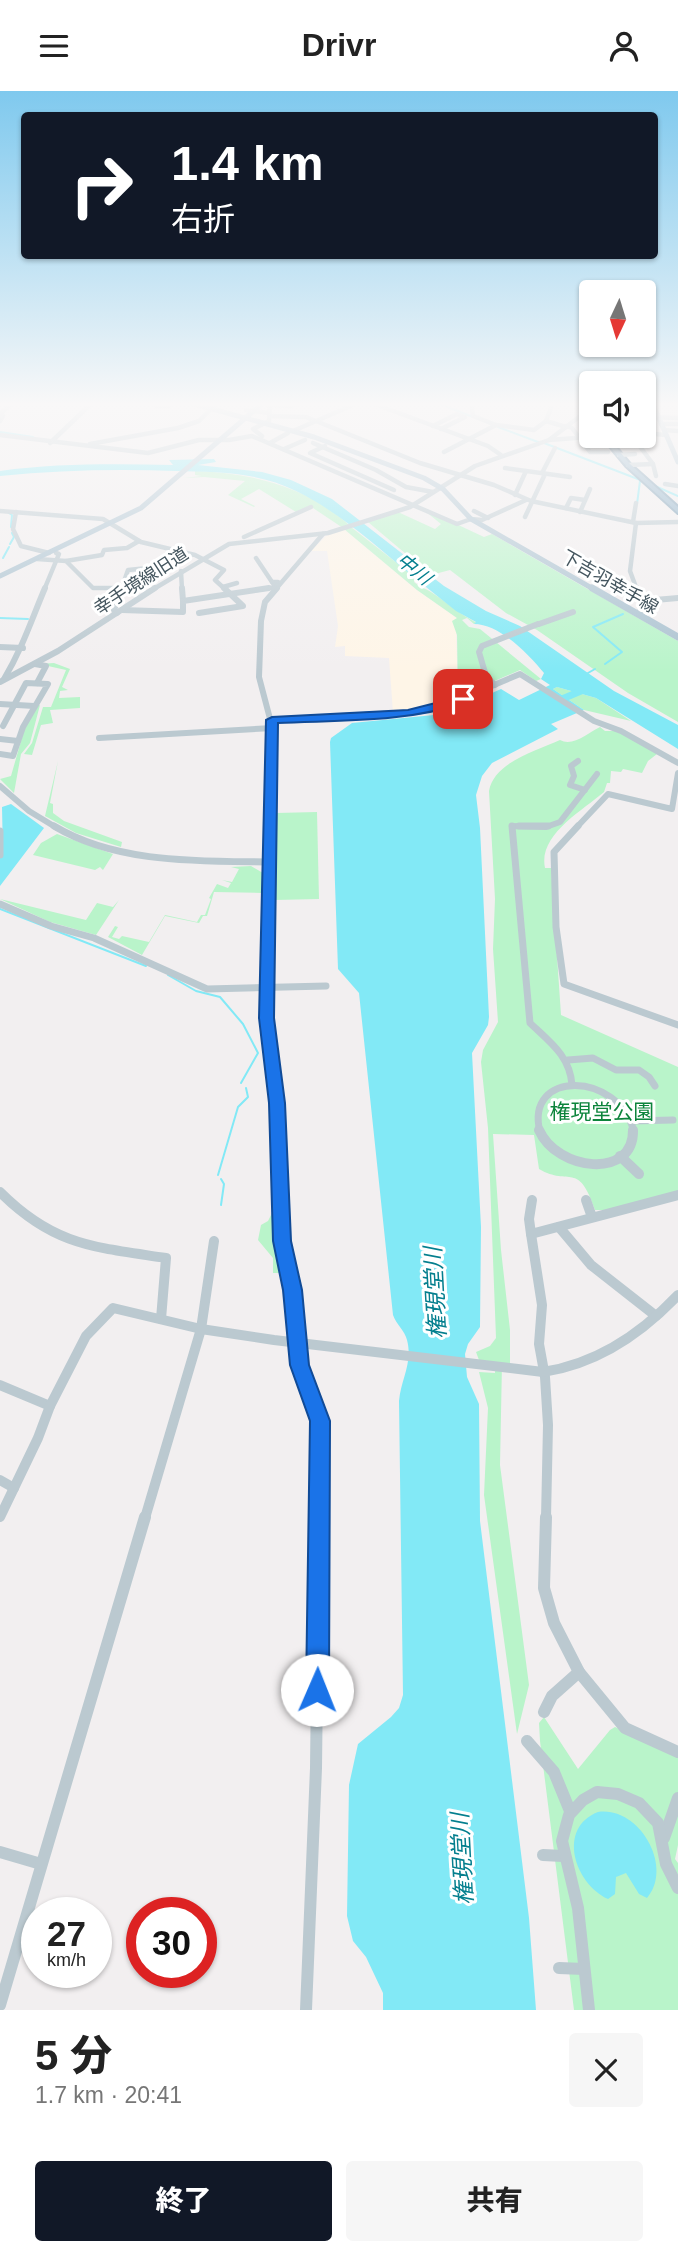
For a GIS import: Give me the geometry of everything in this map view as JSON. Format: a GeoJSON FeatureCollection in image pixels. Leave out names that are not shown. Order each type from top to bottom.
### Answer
{"type":"FeatureCollection","features":[{"type":"Feature","properties":{"kind":"highway"},"geometry":{"type":"LineString","coordinates":[[655,492],[678,511]]}},
{"type":"Feature","properties":{"kind":"main road"},"geometry":{"type":"LineString","coordinates":[[0,576],[113,523],[146,504],[161,492]]}},
{"type":"Feature","properties":{"kind":"main road","name":"下吉羽幸手線"},"geometry":{"type":"LineString","coordinates":[[444,492],[471,519],[678,637]]}},
{"type":"Feature","properties":{"kind":"street"},"geometry":{"type":"LineString","coordinates":[[383,492],[457,524],[471,519],[482,520],[528,501]]}},
{"type":"Feature","properties":{"kind":"street"},"geometry":{"type":"LineString","coordinates":[[396,492],[400,498]]}},
{"type":"Feature","properties":{"kind":"street","name":"幸手境線旧道"},"geometry":{"type":"LineString","coordinates":[[1,682],[35,664],[183,570],[237,542],[323,534],[416,505],[433,492]]}},
{"type":"Feature","properties":{"kind":"street"},"geometry":{"type":"LineString","coordinates":[[506,492],[528,501],[635,522],[678,522]]}},
{"type":"Feature","properties":{"kind":"street"},"geometry":{"type":"LineString","coordinates":[[525,517],[528,501],[533,492]]}},
{"type":"Feature","properties":{"kind":"street"},"geometry":{"type":"LineString","coordinates":[[580,512],[589,492]]}},
{"type":"Feature","properties":{"kind":"street"},"geometry":{"type":"LineString","coordinates":[[566,509],[571,498],[585,500]]}},
{"type":"Feature","properties":{"kind":"street"},"geometry":{"type":"LineString","coordinates":[[636,502],[630,571],[645,609]]}},
{"type":"Feature","properties":{"kind":"street"},"geometry":{"type":"LineString","coordinates":[[416,505],[435,519]]}},
{"type":"Feature","properties":{"kind":"street"},"geometry":{"type":"LineString","coordinates":[[237,542],[311,507]]}},
{"type":"Feature","properties":{"kind":"street"},"geometry":{"type":"LineString","coordinates":[[0,511],[93,518],[113,523],[139,541],[205,557],[224,570],[215,580],[245,608],[199,613]]}},
{"type":"Feature","properties":{"kind":"street"},"geometry":{"type":"LineString","coordinates":[[474,511],[488,517]]}},
{"type":"Feature","properties":{"kind":"street"},"geometry":{"type":"LineString","coordinates":[[1,682],[23,648],[29,626],[59,554],[21,546],[13,529],[16,512]]}},
{"type":"Feature","properties":{"kind":"street"},"geometry":{"type":"LineString","coordinates":[[306,2010],[317,1754],[320,1421],[302,1374],[293,1290],[282,1241],[277,1103],[268,1030],[267,988],[272,724],[260,679],[260,632],[263,607],[276,583],[323,534]]}},
{"type":"Feature","properties":{"kind":"street"},"geometry":{"type":"LineString","coordinates":[[37,559],[66,561],[102,555],[104,550],[130,548],[139,541]]}},
{"type":"Feature","properties":{"kind":"street"},"geometry":{"type":"LineString","coordinates":[[177,552],[169,558],[183,570],[183,612],[180,620]]}},
{"type":"Feature","properties":{"kind":"street"},"geometry":{"type":"LineString","coordinates":[[256,558],[276,583]]}},
{"type":"Feature","properties":{"kind":"street"},"geometry":{"type":"LineString","coordinates":[[66,561],[93,588],[120,588]]}},
{"type":"Feature","properties":{"kind":"street"},"geometry":{"type":"LineString","coordinates":[[177,565],[128,570],[114,610],[183,612]]}},
{"type":"Feature","properties":{"kind":"street"},"geometry":{"type":"LineString","coordinates":[[223,587],[237,583]]}},
{"type":"Feature","properties":{"kind":"street"},"geometry":{"type":"LineString","coordinates":[[183,601],[231,594],[276,583]]}},
{"type":"Feature","properties":{"kind":"street"},"geometry":{"type":"LineString","coordinates":[[636,613],[657,599],[678,598]]}},
{"type":"Feature","properties":{"kind":"street"},"geometry":{"type":"LineString","coordinates":[[495,685],[486,676],[479,652],[482,646],[573,612]]}},
{"type":"Feature","properties":{"kind":"street"},"geometry":{"type":"LineString","coordinates":[[0,647],[23,648]]}},
{"type":"Feature","properties":{"kind":"street"},"geometry":{"type":"LineString","coordinates":[[35,664],[46,666],[37,683]]}},
{"type":"Feature","properties":{"kind":"street"},"geometry":{"type":"LineString","coordinates":[[99,739],[418,712],[449,704],[519,674],[582,714],[621,731],[678,763]]}},
{"type":"Feature","properties":{"kind":"street"},"geometry":{"type":"LineString","coordinates":[[0,703],[15,705],[34,706],[39,704],[48,684],[26,683],[15,705],[2,726],[23,727]]}},
{"type":"Feature","properties":{"kind":"street"},"geometry":{"type":"LineString","coordinates":[[0,754],[13,755],[34,706]]}},
{"type":"Feature","properties":{"kind":"street"},"geometry":{"type":"LineString","coordinates":[[0,739],[18,741]]}},
{"type":"Feature","properties":{"kind":"street"},"geometry":{"type":"LineString","coordinates":[[578,761],[571,767],[574,776],[570,785],[585,790]]}},
{"type":"Feature","properties":{"kind":"street"},"geometry":{"type":"LineString","coordinates":[[678,773],[672,809],[608,794],[554,852],[555,927],[564,984],[678,1025]]}},
{"type":"Feature","properties":{"kind":"street"},"geometry":{"type":"LineString","coordinates":[[572,1086],[568,1060],[530,1023],[512,826],[557,825],[569,816],[597,774]]}},
{"type":"Feature","properties":{"kind":"street"},"geometry":{"type":"LineString","coordinates":[[0,786],[39,819],[69,835],[103,847],[168,859],[270,862]]}},
{"type":"Feature","properties":{"kind":"street"},"geometry":{"type":"LineString","coordinates":[[0,831],[0,855]]}},
{"type":"Feature","properties":{"kind":"street"},"geometry":{"type":"LineString","coordinates":[[0,904],[51,926],[94,938],[207,989],[326,986]]}},
{"type":"Feature","properties":{"kind":"street"},"geometry":{"type":"LineString","coordinates":[[568,1060],[596,1058],[616,1070],[639,1070],[649,1077],[655,1086]]}},
{"type":"Feature","properties":{"kind":"street"},"geometry":{"type":"LineString","coordinates":[[572,1086],[589,1086],[608,1093],[623,1105],[632,1121],[632,1141],[620,1156],[602,1164],[581,1164],[558,1155],[542,1139],[536,1120],[541,1102],[552,1092],[572,1086]]}},
{"type":"Feature","properties":{"kind":"street"},"geometry":{"type":"LineString","coordinates":[[632,1121],[673,1120]]}},
{"type":"Feature","properties":{"kind":"street"},"geometry":{"type":"LineString","coordinates":[[620,1156],[639,1174]]}},
{"type":"Feature","properties":{"kind":"street"},"geometry":{"type":"LineString","coordinates":[[0,1192],[36,1225],[63,1237],[111,1249],[166,1258],[161,1319]]}},
{"type":"Feature","properties":{"kind":"street"},"geometry":{"type":"LineString","coordinates":[[531,1234],[678,1195]]}},
{"type":"Feature","properties":{"kind":"street"},"geometry":{"type":"LineString","coordinates":[[533,1200],[529,1219],[542,1305],[539,1344],[548,1425],[544,1588],[554,1623],[579,1672],[625,1728],[678,1752]]}},
{"type":"Feature","properties":{"kind":"street"},"geometry":{"type":"LineString","coordinates":[[586,1200],[592,1217]]}},
{"type":"Feature","properties":{"kind":"street"},"geometry":{"type":"LineString","coordinates":[[559,1227],[586,1262],[621,1293],[656,1316]]}},
{"type":"Feature","properties":{"kind":"street"},"geometry":{"type":"LineString","coordinates":[[0,2005],[201,1329],[215,1241]]}},
{"type":"Feature","properties":{"kind":"street"},"geometry":{"type":"LineString","coordinates":[[0,1517],[50,1406],[86,1336],[113,1308],[201,1329],[543,1372],[574,1367],[599,1357],[656,1316],[678,1295]]}},
{"type":"Feature","properties":{"kind":"street"},"geometry":{"type":"LineString","coordinates":[[0,1385],[50,1406]]}},
{"type":"Feature","properties":{"kind":"street"},"geometry":{"type":"LineString","coordinates":[[0,1480],[14,1487]]}},
{"type":"Feature","properties":{"kind":"street"},"geometry":{"type":"LineString","coordinates":[[544,1712],[552,1696],[579,1672]]}},
{"type":"Feature","properties":{"kind":"street"},"geometry":{"type":"LineString","coordinates":[[527,1741],[542,1752],[560,1777],[570,1811]]}},
{"type":"Feature","properties":{"kind":"street"},"geometry":{"type":"LineString","coordinates":[[589,2010],[577,1905],[563,1856],[562,1839],[570,1811],[587,1795],[599,1791],[622,1795],[641,1805],[663,1830],[666,1864],[678,1888]]}},
{"type":"Feature","properties":{"kind":"street"},"geometry":{"type":"LineString","coordinates":[[664,1839],[678,1798]]}},
{"type":"Feature","properties":{"kind":"street"},"geometry":{"type":"LineString","coordinates":[[0,1852],[41,1864]]}},
{"type":"Feature","properties":{"kind":"street"},"geometry":{"type":"LineString","coordinates":[[543,1856],[563,1856]]}},
{"type":"Feature","properties":{"kind":"street"},"geometry":{"type":"LineString","coordinates":[[559,1968],[584,1969]]}},
{"type":"Feature","properties":{"kind":"shaded area"},"geometry":{"type":"Polygon","coordinates":[[[344,529],[417,590],[458,619],[458,697],[427,708],[393,713],[389,658],[345,656],[345,646],[335,647],[338,626],[327,551],[311,551],[326,536],[344,529]]]}},
{"type":"Feature","properties":{"kind":"green space"},"geometry":{"type":"Polygon","coordinates":[[[232,492],[254,492],[241,499],[255,506],[254,507],[228,495],[232,492]]]}},
{"type":"Feature","properties":{"kind":"green space"},"geometry":{"type":"Polygon","coordinates":[[[263,492],[296,492],[316,501],[350,526],[343,528],[310,506],[296,512],[263,492]]]}},
{"type":"Feature","properties":{"kind":"green space"},"geometry":{"type":"Polygon","coordinates":[[[420,507],[484,537],[492,534],[678,641],[678,722],[628,693],[537,630],[506,613],[450,570],[431,575],[368,522],[398,512],[435,529],[441,524],[420,507]]]}},
{"type":"Feature","properties":{"kind":"green space"},"geometry":{"type":"Polygon","coordinates":[[[351,527],[416,578],[414,582],[477,623],[474,624],[467,618],[462,620],[469,627],[480,629],[541,679],[536,681],[520,670],[458,697],[457,635],[452,621],[457,618],[417,590],[344,529],[351,527]]]}},
{"type":"Feature","properties":{"kind":"green space"},"geometry":{"type":"Polygon","coordinates":[[[54,663],[70,669],[62,687],[68,690],[60,691],[59,698],[80,697],[80,708],[50,710],[53,723],[41,725],[32,755],[24,754],[32,743],[43,707],[51,707],[66,670],[39,664],[54,663]]]}},
{"type":"Feature","properties":{"kind":"green space"},"geometry":{"type":"Polygon","coordinates":[[[557,687],[596,698],[631,721],[584,710],[553,689],[557,687]]]}},
{"type":"Feature","properties":{"kind":"green space"},"geometry":{"type":"Polygon","coordinates":[[[40,705],[30,743],[21,754],[14,793],[0,779],[11,776],[25,727],[35,707],[40,705]]]}},
{"type":"Feature","properties":{"kind":"green space","name":"権現堂公園"},"geometry":{"type":"Polygon","coordinates":[[[600,727],[605,731],[619,731],[657,754],[648,761],[642,773],[623,769],[621,772],[611,771],[610,783],[607,783],[604,792],[564,825],[548,845],[545,868],[551,868],[561,1015],[678,1067],[678,1193],[610,1210],[595,1210],[589,1195],[578,1180],[539,1169],[534,1135],[493,1134],[510,1330],[510,1363],[502,1363],[500,1465],[529,1685],[517,1734],[484,1495],[488,1408],[479,1372],[495,1373],[495,1362],[479,1360],[476,1352],[490,1346],[496,1338],[488,1128],[481,1062],[483,1050],[498,1022],[493,949],[495,899],[489,791],[499,772],[517,759],[560,740],[575,741],[600,727]]]}},
{"type":"Feature","properties":{"kind":"green space"},"geometry":{"type":"Polygon","coordinates":[[[58,761],[50,803],[53,804],[53,813],[64,821],[122,842],[121,847],[76,833],[45,816],[58,761]]]}},
{"type":"Feature","properties":{"kind":"green space"},"geometry":{"type":"Polygon","coordinates":[[[317,812],[319,899],[275,900],[276,813],[317,812]]]}},
{"type":"Feature","properties":{"kind":"green space"},"geometry":{"type":"Polygon","coordinates":[[[57,834],[113,854],[103,870],[100,867],[95,870],[33,855],[41,843],[57,834]]]}},
{"type":"Feature","properties":{"kind":"green space"},"geometry":{"type":"Polygon","coordinates":[[[251,866],[263,873],[263,893],[214,892],[207,916],[203,916],[199,923],[165,916],[142,955],[108,937],[115,926],[118,927],[112,937],[119,939],[122,936],[149,942],[165,915],[197,922],[201,915],[205,915],[211,899],[209,898],[217,884],[228,888],[231,883],[222,880],[232,882],[239,869],[231,867],[251,866]]]}},
{"type":"Feature","properties":{"kind":"green space"},"geometry":{"type":"Polygon","coordinates":[[[0,899],[86,920],[97,903],[113,907],[119,900],[96,935],[50,922],[0,899]]]}},
{"type":"Feature","properties":{"kind":"green space"},"geometry":{"type":"Polygon","coordinates":[[[274,1209],[283,1273],[273,1273],[273,1258],[258,1240],[261,1225],[268,1221],[274,1209]]]}},
{"type":"Feature","properties":{"kind":"green space"},"geometry":{"type":"Polygon","coordinates":[[[544,1717],[578,1769],[615,1727],[678,1755],[678,1845],[675,1859],[678,1863],[678,2010],[574,2010],[540,1741],[539,1723],[544,1717]]]}},
{"type":"Feature","properties":{"kind":"water","name":"中川"},"geometry":{"type":"Polygon","coordinates":[[[297,492],[316,492],[332,499],[444,586],[486,611],[520,626],[614,691],[678,725],[678,749],[596,698],[557,687],[553,689],[584,710],[551,724],[558,729],[492,763],[482,776],[476,795],[489,1017],[488,1025],[472,1053],[481,1227],[480,1327],[468,1344],[465,1354],[467,1377],[479,1404],[480,1521],[529,1918],[536,2010],[383,2010],[383,1993],[366,1957],[353,1941],[347,1916],[349,1785],[358,1744],[391,1717],[399,1708],[403,1695],[399,1401],[408,1364],[408,1348],[406,1337],[393,1315],[359,993],[338,969],[330,742],[331,738],[352,723],[434,715],[463,706],[501,689],[519,700],[550,685],[541,679],[544,673],[513,642],[494,629],[474,624],[476,622],[456,611],[421,583],[420,585],[344,520],[297,492]]]}},
{"type":"Feature","properties":{"kind":"water"},"geometry":{"type":"Polygon","coordinates":[[[11,804],[44,828],[0,886],[0,856],[3,855],[2,807],[11,804]]]}},
{"type":"Feature","properties":{"kind":"water"},"geometry":{"type":"Polygon","coordinates":[[[598,1812],[613,1813],[627,1819],[648,1841],[657,1871],[647,1898],[639,1894],[626,1873],[616,1877],[615,1894],[608,1899],[586,1881],[579,1869],[574,1842],[577,1830],[585,1820],[598,1812]]]}},
{"type":"Feature","properties":{"kind":"waterway"},"geometry":{"type":"LineString","coordinates":[[637,504],[639,492]]}},
{"type":"Feature","properties":{"kind":"waterway"},"geometry":{"type":"LineString","coordinates":[[668,492],[678,496]]}},
{"type":"Feature","properties":{"kind":"waterway"},"geometry":{"type":"LineString","coordinates":[[9,513],[12,515],[11,527]]}},
{"type":"Feature","properties":{"kind":"waterway"},"geometry":{"type":"LineString","coordinates":[[10,544],[14,537],[12,533]]}},
{"type":"Feature","properties":{"kind":"waterway"},"geometry":{"type":"LineString","coordinates":[[3,558],[9,547]]}},
{"type":"Feature","properties":{"kind":"waterway"},"geometry":{"type":"LineString","coordinates":[[605,664],[622,652],[593,627],[623,614]]}},
{"type":"Feature","properties":{"kind":"waterway"},"geometry":{"type":"LineString","coordinates":[[0,618],[28,619]]}},
{"type":"Feature","properties":{"kind":"waterway"},"geometry":{"type":"LineString","coordinates":[[588,673],[595,669]]}},
{"type":"Feature","properties":{"kind":"waterway","name":"権現堂川"},"geometry":{"type":"LineString","coordinates":[[555,702],[588,688]]}},
{"type":"Feature","properties":{"kind":"waterway"},"geometry":{"type":"LineString","coordinates":[[0,909],[146,966]]}},
{"type":"Feature","properties":{"kind":"waterway"},"geometry":{"type":"LineString","coordinates":[[168,975],[196,991],[220,997],[243,1024],[258,1053],[241,1083]]}},
{"type":"Feature","properties":{"kind":"waterway"},"geometry":{"type":"LineString","coordinates":[[218,1175],[238,1107],[248,1097],[246,1088]]}},
{"type":"Feature","properties":{"kind":"waterway"},"geometry":{"type":"LineString","coordinates":[[221,1179],[224,1184],[221,1205]]}},
{"type":"Feature","properties":{"kind":"route"},"geometry":{"type":"LineString","coordinates":[[317,1690],[320,1421],[299,1365],[293,1290],[282,1241],[277,1103],[267,1018],[272,720],[396,715],[437,708],[463,699]]}}]}
